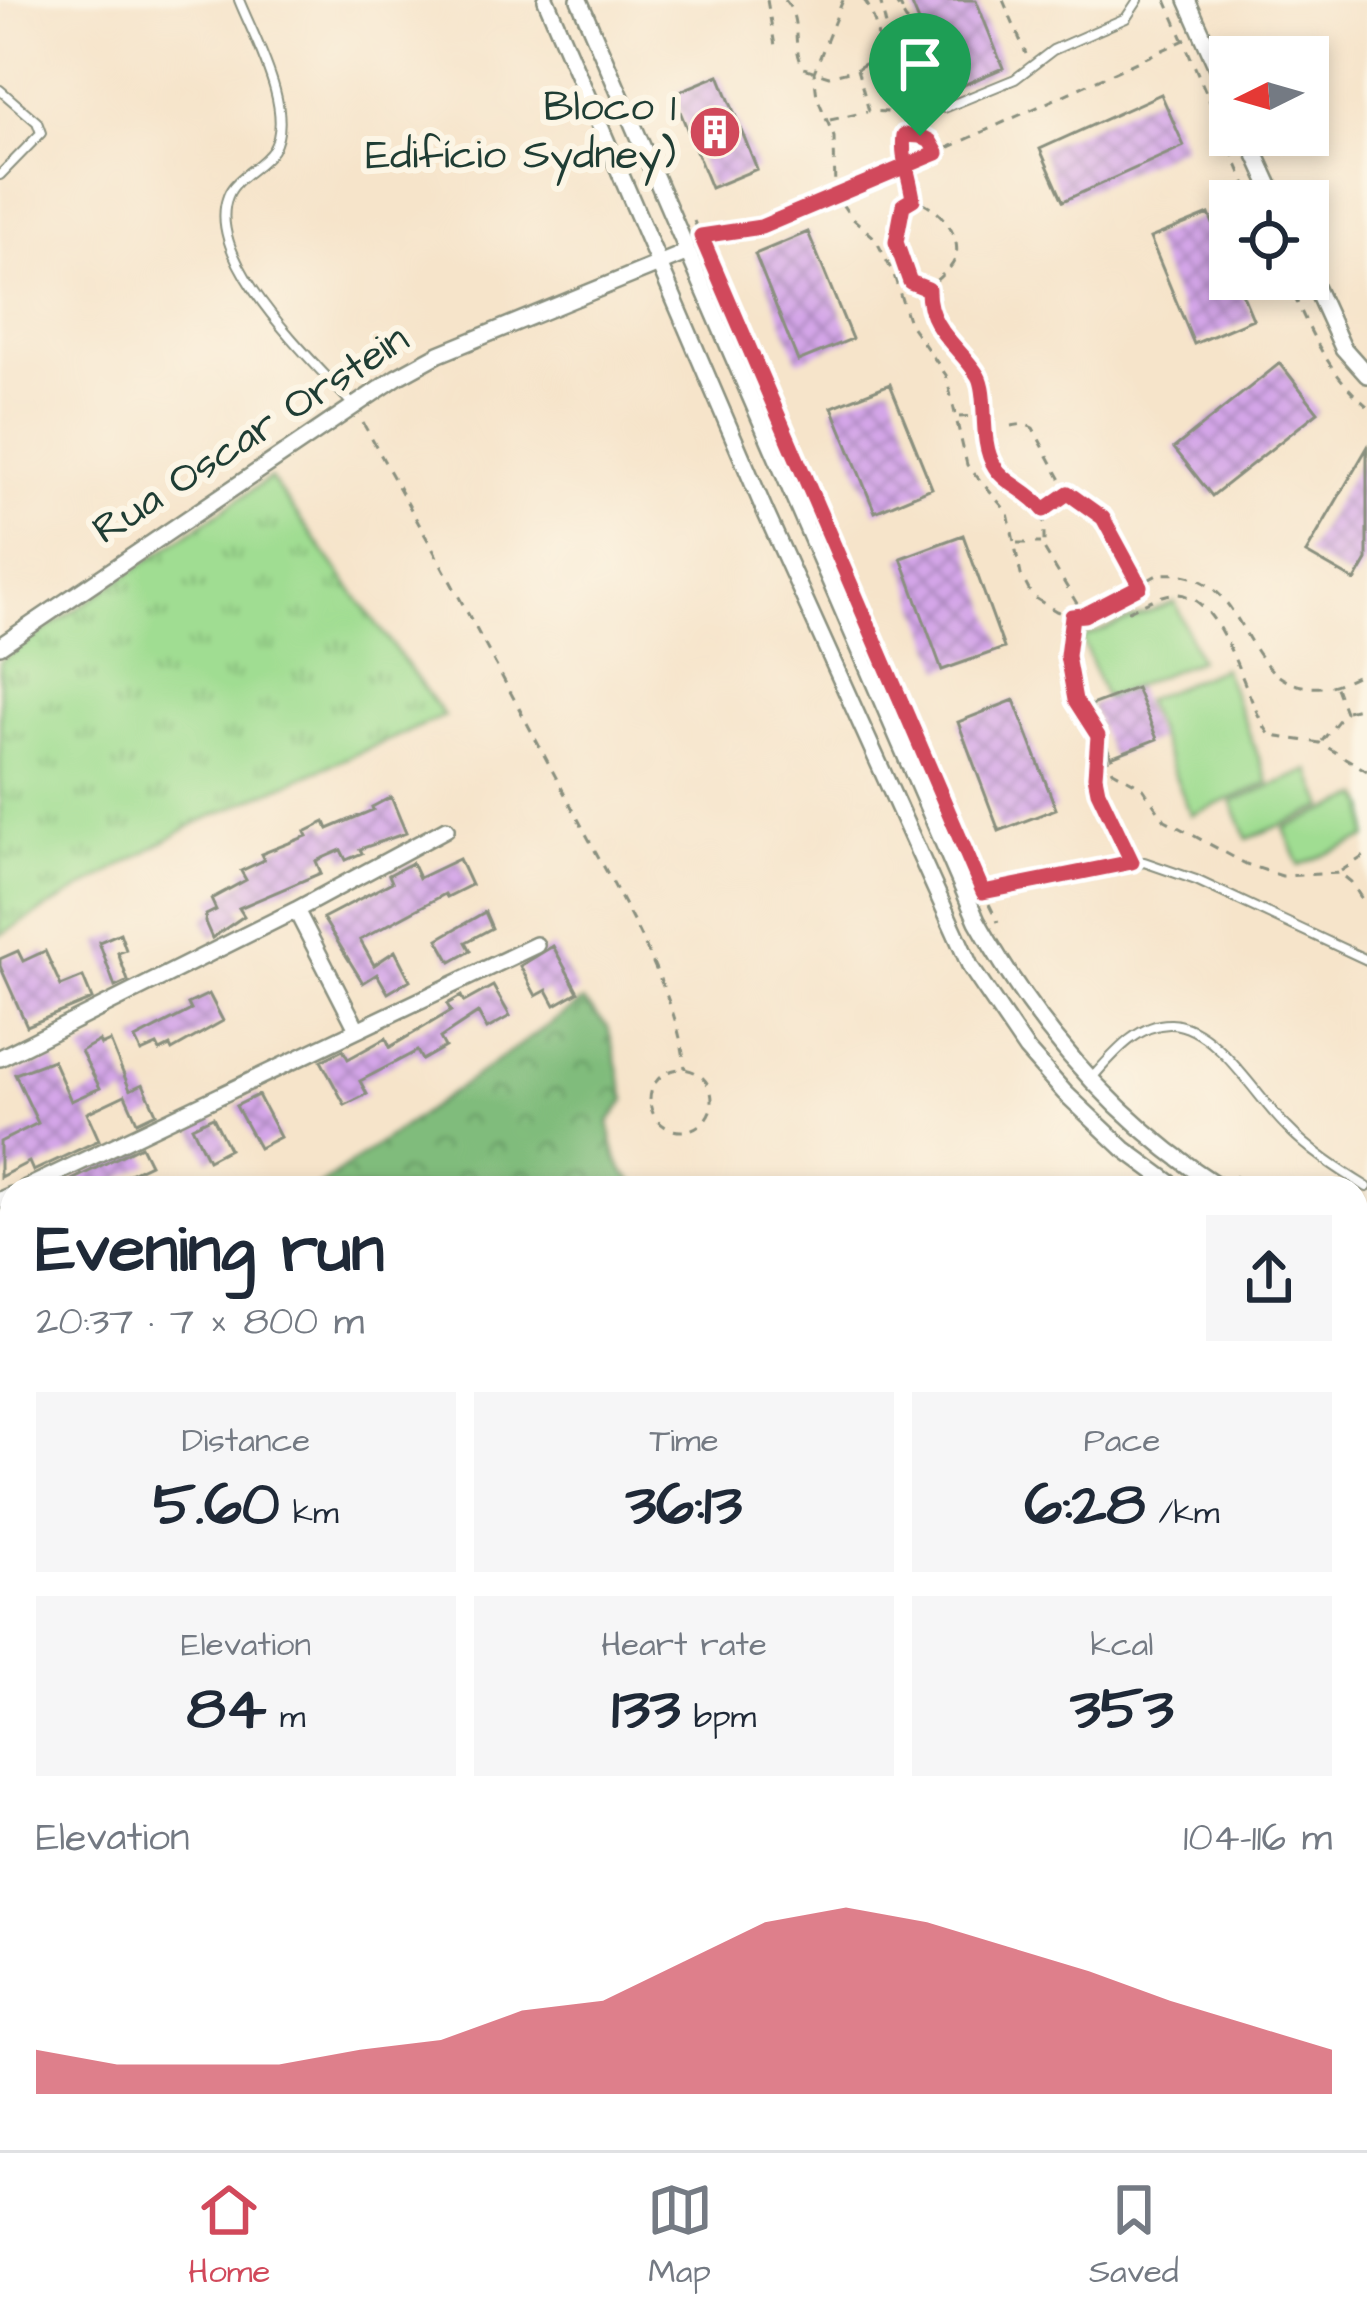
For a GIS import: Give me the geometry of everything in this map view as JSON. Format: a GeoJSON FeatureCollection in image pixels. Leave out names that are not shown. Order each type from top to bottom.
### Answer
{"type":"FeatureCollection","features":[{"type":"Feature","properties":{"kind":"street"},"geometry":{"type":"LineString","coordinates":[[546,0],[970,968],[1026,1049],[1092,1121],[1162,1176]]}},
{"type":"Feature","properties":{"kind":"street"},"geometry":{"type":"LineString","coordinates":[[580,0],[966,900],[1036,1018],[1089,1081],[1204,1176]]}},
{"type":"Feature","properties":{"kind":"street"},"geometry":{"type":"LineString","coordinates":[[1187,0],[1209,50]]}},
{"type":"Feature","properties":{"kind":"street","name":"Rua Oscar Orstein"},"geometry":{"type":"LineString","coordinates":[[0,646],[353,405],[439,353],[688,252]]}},
{"type":"Feature","properties":{"kind":"street"},"geometry":{"type":"LineString","coordinates":[[1321,300],[1342,348],[1367,375]]}},
{"type":"Feature","properties":{"kind":"street"},"geometry":{"type":"LineString","coordinates":[[872,751],[886,755],[898,740]]}},
{"type":"Feature","properties":{"kind":"street"},"geometry":{"type":"LineString","coordinates":[[887,785],[899,771],[913,777]]}},
{"type":"Feature","properties":{"kind":"street"},"geometry":{"type":"LineString","coordinates":[[0,1058],[446,830]]}},
{"type":"Feature","properties":{"kind":"street"},"geometry":{"type":"LineString","coordinates":[[296,910],[357,1029]]}},
{"type":"Feature","properties":{"kind":"street"},"geometry":{"type":"LineString","coordinates":[[51,1176],[536,945]]}},
{"type":"Feature","properties":{"kind":"lane"},"geometry":{"type":"LineString","coordinates":[[239,0],[278,99],[280,130],[272,152],[228,194],[225,218],[230,244],[247,280],[277,320],[353,405]]}},
{"type":"Feature","properties":{"kind":"lane"},"geometry":{"type":"LineString","coordinates":[[944,108],[1015,79],[1054,50],[1126,18],[1138,0]]}},
{"type":"Feature","properties":{"kind":"lane"},"geometry":{"type":"LineString","coordinates":[[0,90],[37,122],[41,133],[0,176]]}},
{"type":"Feature","properties":{"kind":"lane"},"geometry":{"type":"LineString","coordinates":[[966,900],[983,892],[1132,862],[1157,864],[1367,960]]}},
{"type":"Feature","properties":{"kind":"lane"},"geometry":{"type":"LineString","coordinates":[[1089,1081],[1143,1031],[1174,1024],[1193,1030],[1228,1058],[1287,1128],[1350,1176]]}},
{"type":"Feature","properties":{"kind":"path"},"geometry":{"type":"LineString","coordinates":[[767,0],[775,46],[770,51]]}},
{"type":"Feature","properties":{"kind":"path"},"geometry":{"type":"LineString","coordinates":[[785,0],[796,18],[799,61],[814,72],[837,76],[880,55]]}},
{"type":"Feature","properties":{"kind":"path"},"geometry":{"type":"LineString","coordinates":[[843,0],[814,72],[817,97],[834,137],[835,194],[851,218],[875,238],[894,275],[909,322],[946,375],[967,465],[1008,513],[1021,575],[1032,596],[1043,606],[1084,615],[1159,574],[1173,573],[1218,589],[1268,667],[1284,679],[1303,685],[1335,685],[1367,671]]}},
{"type":"Feature","properties":{"kind":"path"},"geometry":{"type":"LineString","coordinates":[[865,0],[871,8],[880,55],[902,93],[903,160],[913,199]]}},
{"type":"Feature","properties":{"kind":"path"},"geometry":{"type":"LineString","coordinates":[[884,0],[889,70]]}},
{"type":"Feature","properties":{"kind":"path"},"geometry":{"type":"LineString","coordinates":[[1003,0],[1032,67]]}},
{"type":"Feature","properties":{"kind":"path"},"geometry":{"type":"LineString","coordinates":[[1166,0],[1244,180]]}},
{"type":"Feature","properties":{"kind":"path"},"geometry":{"type":"LineString","coordinates":[[701,236],[761,227],[1201,32]]}},
{"type":"Feature","properties":{"kind":"path"},"geometry":{"type":"LineString","coordinates":[[857,69],[869,111]]}},
{"type":"Feature","properties":{"kind":"path"},"geometry":{"type":"LineString","coordinates":[[827,121],[869,111],[921,114],[944,108]]}},
{"type":"Feature","properties":{"kind":"path"},"geometry":{"type":"LineString","coordinates":[[904,135],[924,137],[934,154]]}},
{"type":"Feature","properties":{"kind":"path"},"geometry":{"type":"LineString","coordinates":[[913,199],[903,205],[896,242],[912,284],[928,289]]}},
{"type":"Feature","properties":{"kind":"path"},"geometry":{"type":"LineString","coordinates":[[913,199],[932,207],[950,227],[957,244],[953,265],[928,289]]}},
{"type":"Feature","properties":{"kind":"path"},"geometry":{"type":"LineString","coordinates":[[694,223],[715,271]]}},
{"type":"Feature","properties":{"kind":"path"},"geometry":{"type":"LineString","coordinates":[[894,275],[905,271]]}},
{"type":"Feature","properties":{"kind":"path"},"geometry":{"type":"LineString","coordinates":[[928,289],[930,307],[950,345],[980,379],[982,416],[995,469],[1027,490],[1044,510],[1047,556],[1084,615]]}},
{"type":"Feature","properties":{"kind":"path"},"geometry":{"type":"LineString","coordinates":[[1296,300],[1330,367],[1367,406]]}},
{"type":"Feature","properties":{"kind":"path"},"geometry":{"type":"LineString","coordinates":[[353,405],[628,914],[680,1036],[685,1069],[706,1082],[712,1106],[699,1126],[676,1132],[655,1119],[649,1096],[662,1075],[685,1069]]}},
{"type":"Feature","properties":{"kind":"path"},"geometry":{"type":"LineString","coordinates":[[958,417],[982,416]]}},
{"type":"Feature","properties":{"kind":"path"},"geometry":{"type":"LineString","coordinates":[[1011,426],[1033,428],[1068,493],[1103,518],[1140,586]]}},
{"type":"Feature","properties":{"kind":"path"},"geometry":{"type":"LineString","coordinates":[[1044,510],[1068,493]]}},
{"type":"Feature","properties":{"kind":"path"},"geometry":{"type":"LineString","coordinates":[[1017,543],[1043,543]]}},
{"type":"Feature","properties":{"kind":"path"},"geometry":{"type":"LineString","coordinates":[[1118,599],[1124,613],[1171,595],[1200,606],[1230,644],[1271,736],[1321,743],[1367,771]]}},
{"type":"Feature","properties":{"kind":"path"},"geometry":{"type":"LineString","coordinates":[[1072,616],[1067,656],[1075,700],[1098,736],[1112,771],[1142,787],[1166,820],[1246,864],[1282,876],[1340,872],[1367,854]]}},
{"type":"Feature","properties":{"kind":"path"},"geometry":{"type":"LineString","coordinates":[[1335,685],[1345,712]]}},
{"type":"Feature","properties":{"kind":"path"},"geometry":{"type":"LineString","coordinates":[[1321,743],[1345,712],[1367,706]]}},
{"type":"Feature","properties":{"kind":"path"},"geometry":{"type":"LineString","coordinates":[[1098,736],[1098,791],[1132,862]]}},
{"type":"Feature","properties":{"kind":"path"},"geometry":{"type":"LineString","coordinates":[[1340,872],[1367,907]]}},
{"type":"Feature","properties":{"kind":"path"},"geometry":{"type":"LineString","coordinates":[[983,892],[1002,928]]}},
{"type":"Feature","properties":{"kind":"path"},"geometry":{"type":"LineString","coordinates":[[1223,1169],[1234,1176]]}},
{"type":"Feature","properties":{"kind":"green space"},"geometry":{"type":"Polygon","coordinates":[[[270,478],[444,716],[196,823],[0,935],[0,661],[270,478]]]}},
{"type":"Feature","properties":{"kind":"green space"},"geometry":{"type":"Polygon","coordinates":[[[1175,602],[1199,660],[1105,698],[1082,638],[1175,602]]]}},
{"type":"Feature","properties":{"kind":"green space"},"geometry":{"type":"Polygon","coordinates":[[[1223,668],[1269,783],[1191,815],[1144,700],[1223,668]]]}},
{"type":"Feature","properties":{"kind":"green space"},"geometry":{"type":"Polygon","coordinates":[[[1310,770],[1325,807],[1247,839],[1232,802],[1310,770]]]}},
{"type":"Feature","properties":{"kind":"green space"},"geometry":{"type":"Polygon","coordinates":[[[1362,796],[1367,838],[1299,865],[1284,828],[1362,796]]]}},
{"type":"Feature","properties":{"kind":"green space"},"geometry":{"type":"Polygon","coordinates":[[[583,1001],[608,1027],[626,1100],[609,1122],[617,1159],[628,1176],[333,1176],[583,1001]]]}},
{"type":"Feature","properties":{"kind":"building"},"geometry":{"type":"Polygon","coordinates":[[[910,0],[976,0],[1003,68],[957,88],[940,72],[910,0]]]}},
{"type":"Feature","properties":{"kind":"building","name":"Bloco 1 Edifício Sydney)"},"geometry":{"type":"Polygon","coordinates":[[[719,75],[757,169],[711,188],[673,94],[719,75]]]}},
{"type":"Feature","properties":{"kind":"building"},"geometry":{"type":"Polygon","coordinates":[[[1161,94],[1184,146],[1063,201],[1040,149],[1161,94]]]}},
{"type":"Feature","properties":{"kind":"building"},"geometry":{"type":"Polygon","coordinates":[[[1209,214],[1209,300],[1245,300],[1253,319],[1194,344],[1150,238],[1209,214]]]}},
{"type":"Feature","properties":{"kind":"building"},"geometry":{"type":"Polygon","coordinates":[[[808,232],[852,339],[798,361],[755,254],[808,232]]]}},
{"type":"Feature","properties":{"kind":"building"},"geometry":{"type":"Polygon","coordinates":[[[1280,363],[1318,412],[1212,496],[1174,448],[1280,363]]]}},
{"type":"Feature","properties":{"kind":"building"},"geometry":{"type":"Polygon","coordinates":[[[890,384],[932,488],[875,512],[832,407],[890,384]]]}},
{"type":"Feature","properties":{"kind":"building"},"geometry":{"type":"Polygon","coordinates":[[[1367,448],[1367,560],[1355,581],[1306,553],[1367,448]]]}},
{"type":"Feature","properties":{"kind":"building"},"geometry":{"type":"Polygon","coordinates":[[[963,535],[1004,648],[942,670],[901,558],[963,535]]]}},
{"type":"Feature","properties":{"kind":"building"},"geometry":{"type":"Polygon","coordinates":[[[1136,688],[1157,739],[1111,757],[1091,705],[1136,688]]]}},
{"type":"Feature","properties":{"kind":"building"},"geometry":{"type":"Polygon","coordinates":[[[1014,700],[1056,809],[999,831],[958,722],[1014,700]]]}},
{"type":"Feature","properties":{"kind":"building"},"geometry":{"type":"Polygon","coordinates":[[[391,797],[406,833],[360,849],[362,853],[346,860],[341,850],[316,861],[321,873],[239,908],[244,916],[212,938],[205,922],[206,915],[216,910],[211,899],[246,880],[241,871],[264,860],[261,854],[307,836],[305,832],[325,822],[328,829],[373,810],[391,797]]]}},
{"type":"Feature","properties":{"kind":"building"},"geometry":{"type":"Polygon","coordinates":[[[459,859],[471,885],[360,940],[374,965],[395,951],[410,980],[388,993],[377,974],[363,983],[323,918],[392,882],[389,875],[412,863],[419,878],[459,859]]]}},
{"type":"Feature","properties":{"kind":"building"},"geometry":{"type":"Polygon","coordinates":[[[485,912],[492,928],[466,942],[471,951],[451,962],[438,939],[485,912]]]}},
{"type":"Feature","properties":{"kind":"building"},"geometry":{"type":"Polygon","coordinates":[[[120,933],[126,950],[118,953],[128,981],[115,987],[99,942],[120,933]]]}},
{"type":"Feature","properties":{"kind":"building"},"geometry":{"type":"Polygon","coordinates":[[[553,946],[578,992],[555,1005],[547,990],[536,996],[520,966],[553,946]]]}},
{"type":"Feature","properties":{"kind":"building"},"geometry":{"type":"Polygon","coordinates":[[[18,951],[23,961],[45,951],[61,986],[83,977],[92,999],[27,1026],[0,966],[0,959],[18,951]]]}},
{"type":"Feature","properties":{"kind":"building"},"geometry":{"type":"Polygon","coordinates":[[[493,986],[510,1016],[487,1029],[478,1013],[440,1038],[445,1047],[422,1060],[417,1051],[360,1081],[367,1094],[345,1105],[321,1061],[343,1050],[348,1059],[386,1038],[390,1047],[451,1011],[447,1004],[461,996],[464,1002],[493,986]]]}},
{"type":"Feature","properties":{"kind":"building"},"geometry":{"type":"Polygon","coordinates":[[[209,994],[223,1021],[172,1050],[170,1046],[160,1051],[157,1045],[141,1052],[135,1039],[191,1010],[188,1004],[209,994]]]}},
{"type":"Feature","properties":{"kind":"building"},"geometry":{"type":"Polygon","coordinates":[[[110,1041],[130,1090],[143,1084],[156,1113],[137,1122],[125,1095],[87,1113],[99,1140],[33,1171],[29,1162],[0,1176],[0,1142],[38,1123],[15,1074],[53,1060],[71,1101],[100,1088],[81,1051],[110,1041]]]}},
{"type":"Feature","properties":{"kind":"building"},"geometry":{"type":"Polygon","coordinates":[[[258,1095],[280,1137],[259,1148],[236,1106],[258,1095]]]}},
{"type":"Feature","properties":{"kind":"building"},"geometry":{"type":"Polygon","coordinates":[[[213,1117],[229,1149],[208,1160],[192,1127],[213,1117]]]}},
{"type":"Feature","properties":{"kind":"building"},"geometry":{"type":"Polygon","coordinates":[[[141,1146],[150,1164],[125,1176],[80,1176],[141,1146]]]}},
{"type":"Feature","properties":{"kind":"place","name":"Bloco 1 Edifício Sydney)"},"geometry":{"type":"Point","coordinates":[715,132]}},
{"type":"Feature","properties":{"kind":"route"},"geometry":{"type":"LineString","coordinates":[[920,136],[904,135],[903,160],[909,177],[913,199],[903,205],[896,242],[910,282],[928,289],[930,307],[950,345],[980,379],[982,416],[995,469],[1027,490],[1044,510],[1068,493],[1097,511],[1140,586],[1084,615],[1072,616],[1067,656],[1075,700],[1098,736],[1098,791],[1132,862],[983,892],[701,236],[761,227],[835,194],[858,185],[932,155],[937,153],[920,136]]}}]}
